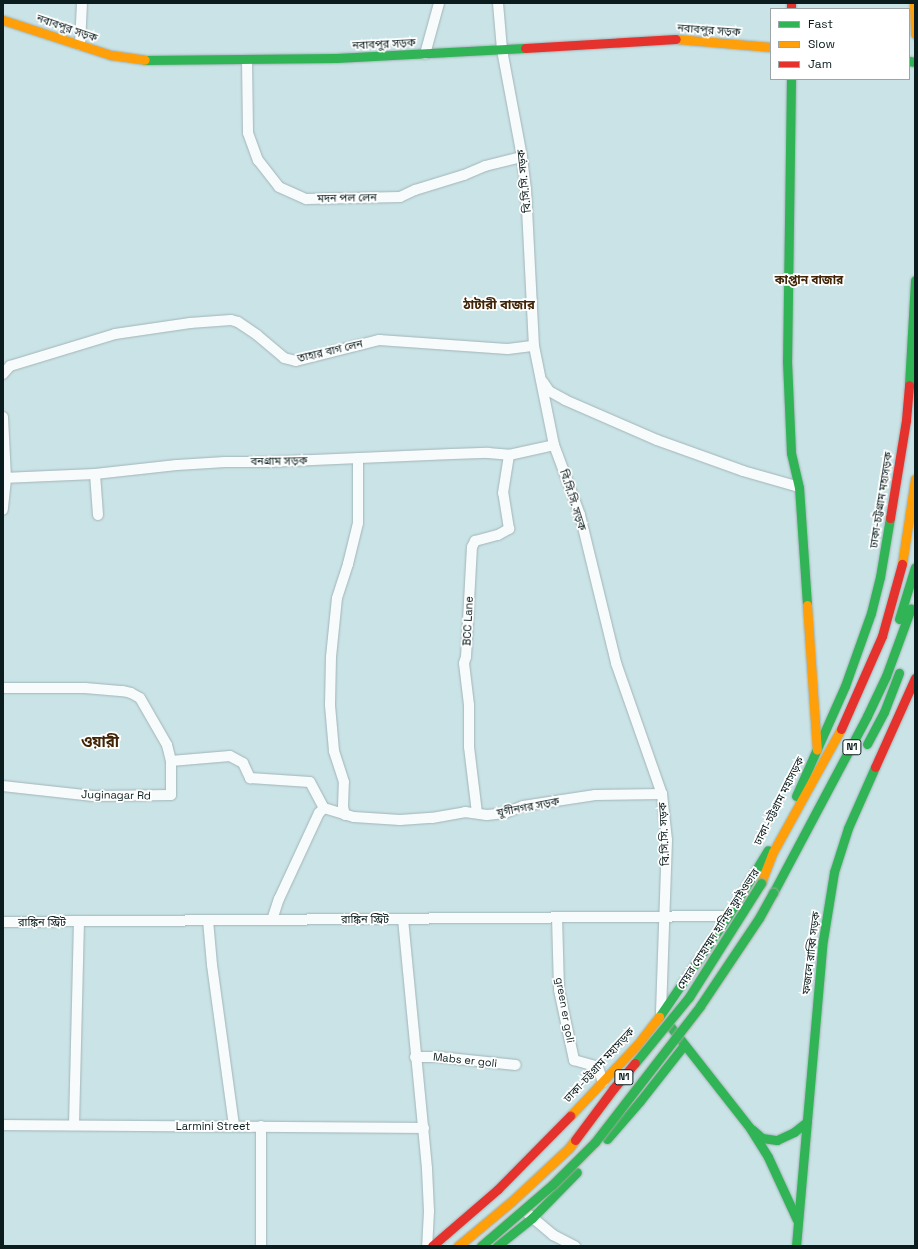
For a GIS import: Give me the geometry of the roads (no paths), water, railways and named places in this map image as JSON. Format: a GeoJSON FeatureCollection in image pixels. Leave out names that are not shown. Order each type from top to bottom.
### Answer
{"type":"FeatureCollection","features":[{"type":"Feature","properties":{"kind":"main road"},"geometry":{"type":"LineString","coordinates":[[914,3],[915,34]]}},
{"type":"Feature","properties":{"kind":"main road","name":"নবাবপুর সড়ক"},"geometry":{"type":"LineString","coordinates":[[3,20],[111,55],[145,60],[247,60],[425,54],[683,39],[770,47]]}},
{"type":"Feature","properties":{"kind":"main road"},"geometry":{"type":"LineString","coordinates":[[791,80],[787,361],[791,453],[799,487],[817,751]]}},
{"type":"Feature","properties":{"kind":"main road","name":"ঢাকা-চট্টগ্রাম মহাসড়ক"},"geometry":{"type":"LineString","coordinates":[[432,1246],[498,1189],[603,1082],[637,1045],[661,1014],[728,916],[779,829],[817,751],[845,686],[871,613],[882,570],[906,420],[912,349],[915,280]]}},
{"type":"Feature","properties":{"kind":"main road"},"geometry":{"type":"LineString","coordinates":[[761,883],[773,852],[839,734],[882,636],[901,569],[915,479]]}},
{"type":"Feature","properties":{"kind":"main road","name":"মেয়র মোহাম্মদ হানিফ ফ্লাইওভার"},"geometry":{"type":"LineString","coordinates":[[458,1246],[512,1201],[569,1148],[613,1089],[665,1028],[689,997],[761,883],[779,858],[850,736],[892,638],[915,568]]}},
{"type":"Feature","properties":{"kind":"main road","name":"N1"},"geometry":{"type":"LineString","coordinates":[[481,1246],[552,1185],[595,1142],[700,1006],[759,918],[812,817],[848,755],[870,710],[888,669],[915,595]]}},
{"type":"Feature","properties":{"kind":"main road"},"geometry":{"type":"LineString","coordinates":[[861,755],[884,712],[902,665]]}},
{"type":"Feature","properties":{"kind":"main road","name":"ফজলে রাব্বি সড়ক"},"geometry":{"type":"LineString","coordinates":[[796,1246],[823,940],[834,872],[848,828],[915,678]]}},
{"type":"Feature","properties":{"kind":"main road"},"geometry":{"type":"LineString","coordinates":[[773,893],[819,827]]}},
{"type":"Feature","properties":{"kind":"main road"},"geometry":{"type":"LineString","coordinates":[[661,1014],[750,1128],[768,1157],[798,1221]]}},
{"type":"Feature","properties":{"kind":"main road"},"geometry":{"type":"LineString","coordinates":[[497,1246],[532,1218],[595,1153],[640,1101],[684,1045]]}},
{"type":"Feature","properties":{"kind":"main road"},"geometry":{"type":"LineString","coordinates":[[750,1128],[762,1138],[777,1140],[794,1132],[807,1122]]}},
{"type":"Feature","properties":{"kind":"street"},"geometry":{"type":"LineString","coordinates":[[80,45],[82,3]]}},
{"type":"Feature","properties":{"kind":"street"},"geometry":{"type":"LineString","coordinates":[[425,54],[438,3]]}},
{"type":"Feature","properties":{"kind":"street","name":"বি.সি.সি. সড়ক"},"geometry":{"type":"LineString","coordinates":[[498,3],[502,50],[522,157],[526,189],[534,346],[554,445],[580,515],[616,663],[662,794],[667,840],[661,1014]]}},
{"type":"Feature","properties":{"kind":"street","name":"মদন পল লেন"},"geometry":{"type":"LineString","coordinates":[[247,60],[248,133],[258,160],[279,187],[306,199],[400,196],[464,175],[485,166],[522,157]]}},
{"type":"Feature","properties":{"kind":"street","name":"তাহার বাগ লেন"},"geometry":{"type":"LineString","coordinates":[[3,374],[10,366],[115,334],[190,323],[231,320],[238,322],[257,335],[284,358],[296,361],[378,340],[508,349],[534,346]]}},
{"type":"Feature","properties":{"kind":"street"},"geometry":{"type":"LineString","coordinates":[[541,378],[549,390],[565,400],[657,440],[742,471],[799,487]]}},
{"type":"Feature","properties":{"kind":"street"},"geometry":{"type":"LineString","coordinates":[[3,416],[3,510]]}},
{"type":"Feature","properties":{"kind":"street","name":"বনগ্রাম সড়ক"},"geometry":{"type":"LineString","coordinates":[[4,478],[95,474],[184,464],[488,453],[509,455],[554,445]]}},
{"type":"Feature","properties":{"kind":"street","name":"BCC Lane"},"geometry":{"type":"LineString","coordinates":[[477,813],[469,747],[468,705],[464,663],[466,657],[472,547],[475,541],[498,535],[509,529],[503,493],[509,455]]}},
{"type":"Feature","properties":{"kind":"street"},"geometry":{"type":"LineString","coordinates":[[345,815],[343,806],[344,782],[334,751],[330,705],[331,657],[336,598],[348,564],[358,523],[358,458]]}},
{"type":"Feature","properties":{"kind":"street"},"geometry":{"type":"LineString","coordinates":[[95,474],[98,515]]}},
{"type":"Feature","properties":{"kind":"street"},"geometry":{"type":"LineString","coordinates":[[3,688],[85,688],[131,693],[140,698],[167,745],[171,761],[230,756],[243,763],[250,778],[310,782],[324,808],[319,813],[279,899],[272,920]]}},
{"type":"Feature","properties":{"kind":"street","name":"Juginagar Rd"},"geometry":{"type":"LineString","coordinates":[[3,786],[93,796],[171,795],[171,761]]}},
{"type":"Feature","properties":{"kind":"street","name":"যুগীনগর সড়ক"},"geometry":{"type":"LineString","coordinates":[[324,808],[354,817],[400,820],[432,818],[465,812],[505,813],[523,806],[595,795],[662,794]]}},
{"type":"Feature","properties":{"kind":"street","name":"রাঙ্কিন স্ট্রিট"},"geometry":{"type":"LineString","coordinates":[[3,922],[728,916]]}},
{"type":"Feature","properties":{"kind":"street","name":"green er goli"},"geometry":{"type":"LineString","coordinates":[[557,917],[559,990],[574,1060],[598,1066],[603,1082]]}},
{"type":"Feature","properties":{"kind":"street"},"geometry":{"type":"LineString","coordinates":[[403,919],[415,1057],[424,1128],[429,1210],[427,1246]]}},
{"type":"Feature","properties":{"kind":"street"},"geometry":{"type":"LineString","coordinates":[[208,920],[212,973],[234,1126]]}},
{"type":"Feature","properties":{"kind":"street"},"geometry":{"type":"LineString","coordinates":[[74,1125],[79,922]]}},
{"type":"Feature","properties":{"kind":"street","name":"Mabs er goli"},"geometry":{"type":"LineString","coordinates":[[415,1057],[439,1057],[516,1066]]}},
{"type":"Feature","properties":{"kind":"street","name":"Larmini Street"},"geometry":{"type":"LineString","coordinates":[[3,1125],[424,1128]]}},
{"type":"Feature","properties":{"kind":"street"},"geometry":{"type":"LineString","coordinates":[[261,1126],[261,1246]]}},
{"type":"Feature","properties":{"kind":"street"},"geometry":{"type":"LineString","coordinates":[[498,1189],[554,1235],[575,1246]]}},
{"type":"Feature","properties":{"kind":"district","name":"কাপ্তান বাজার"},"geometry":{"type":"Point","coordinates":[809,281]}},
{"type":"Feature","properties":{"kind":"district","name":"ঠাটারী বাজার"},"geometry":{"type":"Point","coordinates":[499,305]}},
{"type":"Feature","properties":{"kind":"district","name":"ওয়ারী"},"geometry":{"type":"Point","coordinates":[100,742]}}]}
